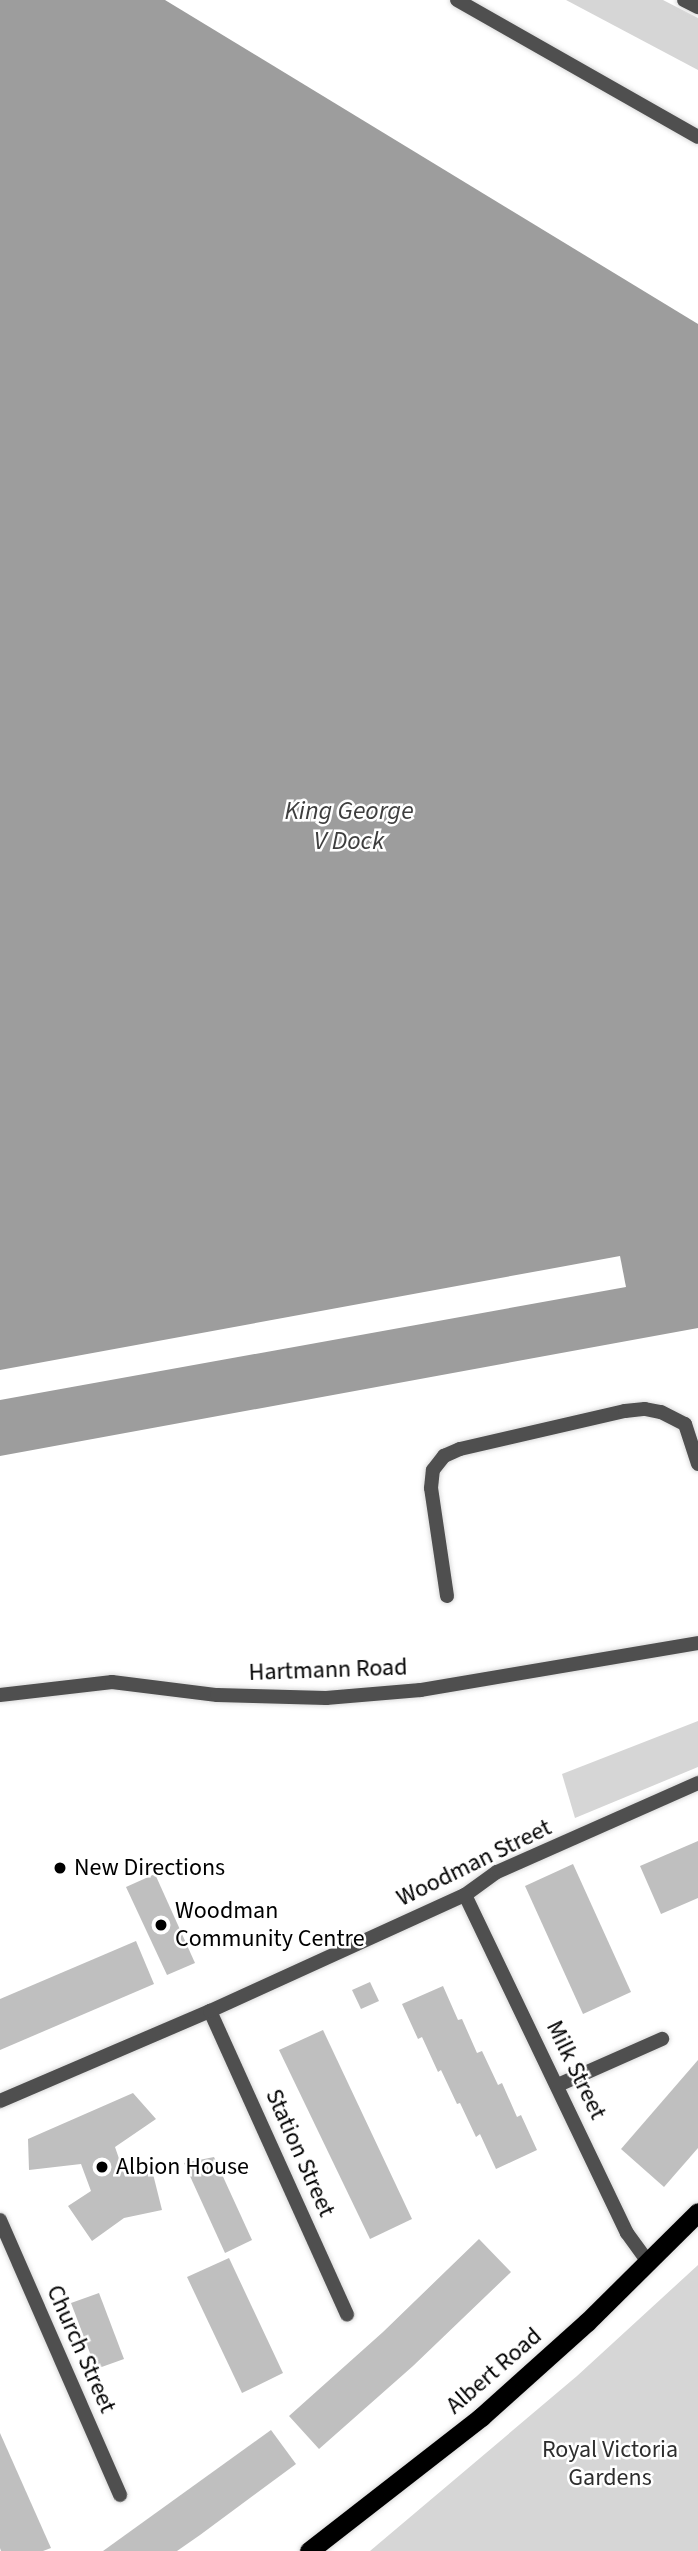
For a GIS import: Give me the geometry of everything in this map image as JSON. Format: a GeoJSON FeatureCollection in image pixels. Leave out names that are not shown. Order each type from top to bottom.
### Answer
{"type":"FeatureCollection","features":[{"type":"Feature","properties":{"kind":"highway","name":"Albert Road"},"geometry":{"type":"LineString","coordinates":[[309,2551],[481,2417],[587,2322],[698,2212]]}},
{"type":"Feature","properties":{"kind":"street"},"geometry":{"type":"LineString","coordinates":[[457,0],[698,137]]}},
{"type":"Feature","properties":{"kind":"street"},"geometry":{"type":"LineString","coordinates":[[684,0],[698,7]]}},
{"type":"Feature","properties":{"kind":"street"},"geometry":{"type":"LineString","coordinates":[[447,1595],[431,1488],[433,1470],[444,1456],[460,1449],[625,1411],[645,1409],[660,1412],[685,1424],[698,1464]]}},
{"type":"Feature","properties":{"kind":"street","name":"Hartmann Road"},"geometry":{"type":"LineString","coordinates":[[0,1695],[112,1682],[217,1695],[326,1698],[421,1690],[698,1643]]}},
{"type":"Feature","properties":{"kind":"street","name":"Woodman Street"},"geometry":{"type":"LineString","coordinates":[[0,2101],[210,2011],[465,1895],[497,1872],[698,1783]]}},
{"type":"Feature","properties":{"kind":"street","name":"Milk Street"},"geometry":{"type":"LineString","coordinates":[[465,1895],[627,2233],[648,2262]]}},
{"type":"Feature","properties":{"kind":"street","name":"Station Street"},"geometry":{"type":"LineString","coordinates":[[210,2011],[347,2315]]}},
{"type":"Feature","properties":{"kind":"street"},"geometry":{"type":"LineString","coordinates":[[558,2085],[662,2039]]}},
{"type":"Feature","properties":{"kind":"street","name":"Church Street"},"geometry":{"type":"LineString","coordinates":[[0,2220],[120,2495]]}},
{"type":"Feature","properties":{"kind":"green space"},"geometry":{"type":"Polygon","coordinates":[[[566,0],[663,0],[698,18],[698,70],[566,0]]]}},
{"type":"Feature","properties":{"kind":"green space"},"geometry":{"type":"Polygon","coordinates":[[[698,1721],[698,1767],[575,1818],[562,1774],[698,1721]]]}},
{"type":"Feature","properties":{"kind":"green space","name":"Royal Victoria Gardens"},"geometry":{"type":"Polygon","coordinates":[[[698,2265],[698,2551],[370,2551],[577,2376],[698,2265]]]}},
{"type":"Feature","properties":{"kind":"water","name":"King George V Dock"},"geometry":{"type":"Polygon","coordinates":[[[0,0],[165,0],[698,324],[698,1328],[0,1456],[0,0]]]}},
{"type":"Feature","properties":{"kind":"pier"},"geometry":{"type":"Polygon","coordinates":[[[620,1256],[626,1287],[0,1400],[0,1370],[620,1256]]]}},
{"type":"Feature","properties":{"kind":"building"},"geometry":{"type":"Polygon","coordinates":[[[698,1841],[698,1898],[661,1914],[640,1866],[698,1841]]]}},
{"type":"Feature","properties":{"kind":"building"},"geometry":{"type":"Polygon","coordinates":[[[573,1864],[631,1992],[583,2014],[525,1886],[573,1864]]]}},
{"type":"Feature","properties":{"kind":"building","name":"Woodman Community Centre"},"geometry":{"type":"Polygon","coordinates":[[[155,1874],[195,1963],[167,1975],[126,1887],[155,1874]]]}},
{"type":"Feature","properties":{"kind":"building"},"geometry":{"type":"Polygon","coordinates":[[[136,1941],[154,1984],[0,2050],[0,1999],[136,1941]]]}},
{"type":"Feature","properties":{"kind":"building"},"geometry":{"type":"Polygon","coordinates":[[[370,1982],[379,2001],[361,2009],[352,1990],[370,1982]]]}},
{"type":"Feature","properties":{"kind":"building"},"geometry":{"type":"Polygon","coordinates":[[[443,1986],[458,2020],[462,2019],[477,2053],[482,2051],[498,2085],[502,2083],[517,2117],[521,2115],[537,2150],[496,2169],[480,2134],[476,2137],[441,2070],[438,2072],[422,2037],[418,2039],[402,2004],[443,1986]]]}},
{"type":"Feature","properties":{"kind":"building"},"geometry":{"type":"Polygon","coordinates":[[[323,2030],[412,2219],[370,2239],[279,2050],[323,2030]]]}},
{"type":"Feature","properties":{"kind":"building"},"geometry":{"type":"Polygon","coordinates":[[[698,2060],[698,2148],[664,2187],[621,2149],[698,2060]]]}},
{"type":"Feature","properties":{"kind":"building","name":"Albion House"},"geometry":{"type":"Polygon","coordinates":[[[133,2093],[156,2119],[115,2147],[125,2176],[152,2170],[162,2210],[124,2218],[92,2241],[68,2206],[91,2191],[81,2164],[29,2170],[28,2139],[133,2093]]]}},
{"type":"Feature","properties":{"kind":"building"},"geometry":{"type":"Polygon","coordinates":[[[214,2157],[252,2240],[225,2253],[184,2163],[214,2157]]]}},
{"type":"Feature","properties":{"kind":"building"},"geometry":{"type":"Polygon","coordinates":[[[479,2239],[511,2272],[413,2366],[319,2449],[289,2416],[383,2332],[479,2239]]]}},
{"type":"Feature","properties":{"kind":"building"},"geometry":{"type":"Polygon","coordinates":[[[229,2258],[283,2373],[242,2393],[187,2277],[229,2258]]]}},
{"type":"Feature","properties":{"kind":"building"},"geometry":{"type":"Polygon","coordinates":[[[99,2293],[124,2359],[96,2369],[71,2303],[99,2293]]]}},
{"type":"Feature","properties":{"kind":"building"},"geometry":{"type":"Polygon","coordinates":[[[271,2430],[296,2464],[200,2535],[177,2551],[103,2551],[271,2430]]]}},
{"type":"Feature","properties":{"kind":"building"},"geometry":{"type":"Polygon","coordinates":[[[0,2433],[51,2548],[43,2551],[1,2551],[0,2433]]]}},
{"type":"Feature","properties":{"kind":"place","name":"New Directions"},"geometry":{"type":"Point","coordinates":[60,1868]}},
{"type":"Feature","properties":{"kind":"place","name":"Woodman Community Centre"},"geometry":{"type":"Point","coordinates":[161,1925]}},
{"type":"Feature","properties":{"kind":"place","name":"Albion House"},"geometry":{"type":"Point","coordinates":[102,2167]}}]}
